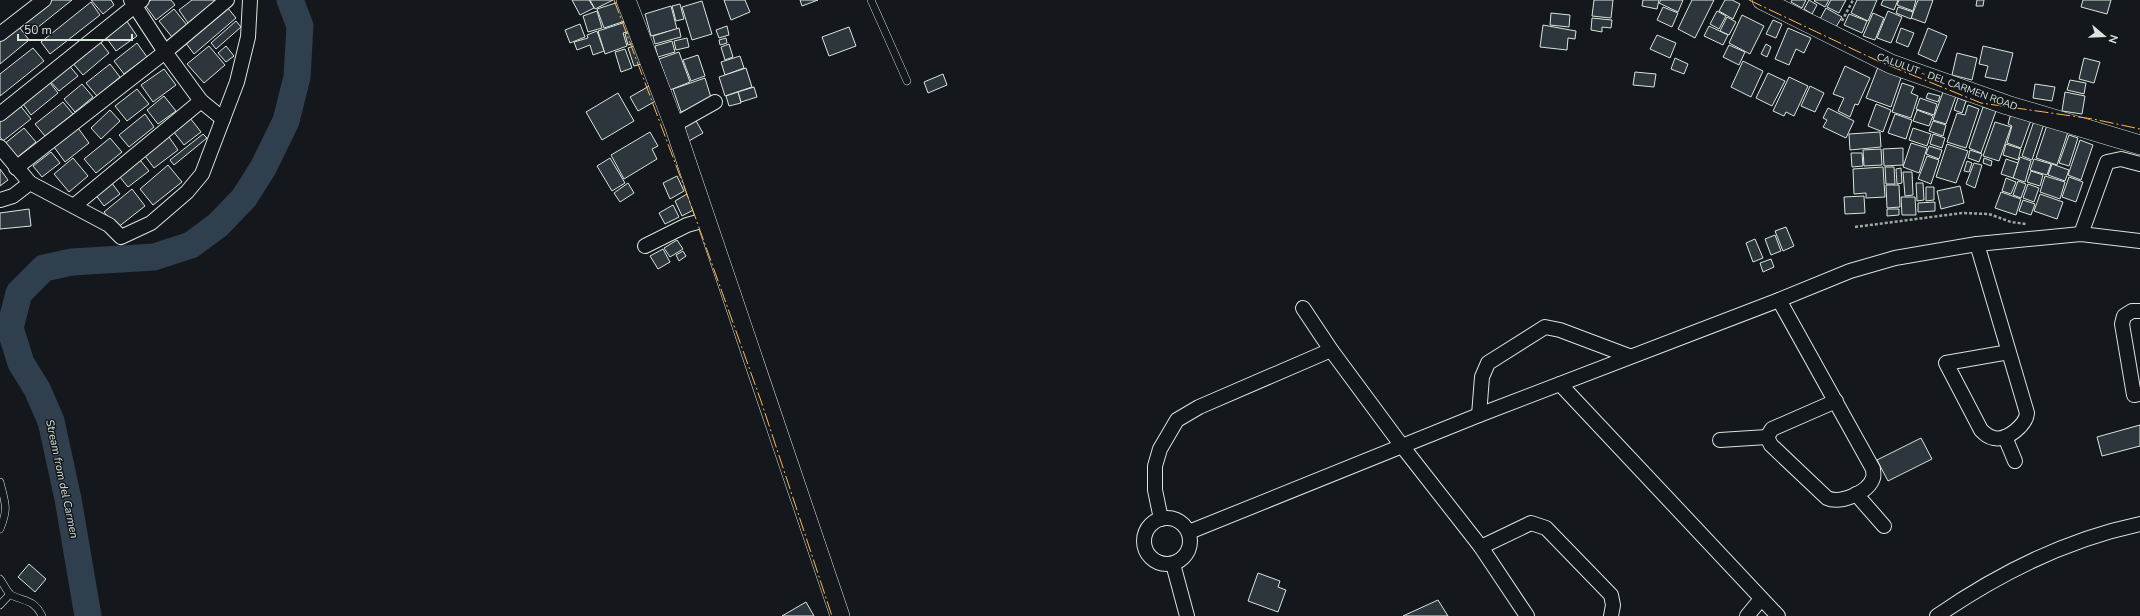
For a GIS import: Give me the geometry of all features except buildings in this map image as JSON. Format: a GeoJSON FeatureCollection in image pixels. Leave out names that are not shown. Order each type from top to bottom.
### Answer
{"type":"FeatureCollection","features":[{"type":"Feature","properties":{"kind":"main road"},"geometry":{"type":"LineString","coordinates":[[626,0],[674,125],[840,616]]}},
{"type":"Feature","properties":{"kind":"main road","name":"CALULUT - DEL CARMEN ROAD"},"geometry":{"type":"LineString","coordinates":[[1762,0],[1891,64],[2028,112],[2140,145]]}},
{"type":"Feature","properties":{"kind":"street"},"geometry":{"type":"LineString","coordinates":[[0,34],[44,0]]}},
{"type":"Feature","properties":{"kind":"street"},"geometry":{"type":"LineString","coordinates":[[16,168],[165,52],[227,0]]}},
{"type":"Feature","properties":{"kind":"street"},"geometry":{"type":"LineString","coordinates":[[0,147],[30,183],[75,205],[108,225],[121,236],[151,223],[187,192],[202,174],[238,82],[248,37],[250,0]]}},
{"type":"Feature","properties":{"kind":"street"},"geometry":{"type":"LineString","coordinates":[[0,114],[136,2],[165,52],[201,101],[223,120]]}},
{"type":"Feature","properties":{"kind":"street"},"geometry":{"type":"LineString","coordinates":[[75,205],[201,101]]}},
{"type":"Feature","properties":{"kind":"street"},"geometry":{"type":"LineString","coordinates":[[674,125],[714,102]]}},
{"type":"Feature","properties":{"kind":"street"},"geometry":{"type":"LineString","coordinates":[[2081,234],[2107,162],[2121,160],[2140,164]]}},
{"type":"Feature","properties":{"kind":"street"},"geometry":{"type":"LineString","coordinates":[[0,200],[13,196],[30,183]]}},
{"type":"Feature","properties":{"kind":"street"},"geometry":{"type":"LineString","coordinates":[[645,246],[687,225],[705,220]]}},
{"type":"Feature","properties":{"kind":"street"},"geometry":{"type":"LineString","coordinates":[[1189,532],[1479,415],[1629,356],[1779,300],[1850,271],[1895,258],[1977,244],[2081,234],[2140,241]]}},
{"type":"Feature","properties":{"kind":"street"},"geometry":{"type":"LineString","coordinates":[[1977,244],[2027,413],[2024,424],[2005,437],[1995,439],[1987,436],[1981,430],[1946,363],[2008,352]]}},
{"type":"Feature","properties":{"kind":"street"},"geometry":{"type":"LineString","coordinates":[[1767,437],[1771,444],[1827,498],[1837,501],[1856,494],[1869,485],[1873,478],[1873,469],[1779,300]]}},
{"type":"Feature","properties":{"kind":"street"},"geometry":{"type":"LineString","coordinates":[[1303,308],[1331,350],[1402,446],[1482,547],[1527,616]]}},
{"type":"Feature","properties":{"kind":"street"},"geometry":{"type":"LineString","coordinates":[[2140,311],[2132,311],[2124,316],[2122,324],[2134,395],[2140,394]]}},
{"type":"Feature","properties":{"kind":"street"},"geometry":{"type":"LineString","coordinates":[[1479,415],[1482,376],[1488,363],[1546,327],[1560,330],[1629,356]]}},
{"type":"Feature","properties":{"kind":"street"},"geometry":{"type":"LineString","coordinates":[[1162,519],[1155,490],[1155,466],[1160,449],[1177,420],[1199,407],[1331,350]]}},
{"type":"Feature","properties":{"kind":"street"},"geometry":{"type":"LineString","coordinates":[[1560,384],[1778,616]]}},
{"type":"Feature","properties":{"kind":"street"},"geometry":{"type":"LineString","coordinates":[[1767,437],[1772,429],[1836,401]]}},
{"type":"Feature","properties":{"kind":"street"},"geometry":{"type":"LineString","coordinates":[[1720,440],[1767,437]]}},
{"type":"Feature","properties":{"kind":"street"},"geometry":{"type":"LineString","coordinates":[[2005,437],[2015,461]]}},
{"type":"Feature","properties":{"kind":"street"},"geometry":{"type":"LineString","coordinates":[[1856,494],[1884,526]]}},
{"type":"Feature","properties":{"kind":"street"},"geometry":{"type":"LineString","coordinates":[[1162,519],[1172,519],[1182,524],[1189,532],[1190,546],[1184,557],[1172,564],[1161,564],[1151,558],[1145,547],[1145,535],[1151,525],[1162,519]]}},
{"type":"Feature","properties":{"kind":"street"},"geometry":{"type":"LineString","coordinates":[[1482,547],[1531,523],[1539,524],[1546,528],[1611,595],[1614,605],[1611,616]]}},
{"type":"Feature","properties":{"kind":"street"},"geometry":{"type":"LineString","coordinates":[[1937,616],[1959,601],[2039,558],[2082,540],[2140,524]]}},
{"type":"Feature","properties":{"kind":"street"},"geometry":{"type":"LineString","coordinates":[[1172,564],[1187,616]]}},
{"type":"Feature","properties":{"kind":"street"},"geometry":{"type":"LineString","coordinates":[[1747,616],[1761,599]]}},
{"type":"Feature","properties":{"kind":"lane"},"geometry":{"type":"LineString","coordinates":[[871,0],[907,81]]}},
{"type":"Feature","properties":{"kind":"lane"},"geometry":{"type":"LineString","coordinates":[[0,482],[6,514],[0,529]]}},
{"type":"Feature","properties":{"kind":"lane"},"geometry":{"type":"LineString","coordinates":[[0,579],[10,594],[25,599],[38,609],[42,616]]}},
{"type":"Feature","properties":{"kind":"lane"},"geometry":{"type":"LineString","coordinates":[[0,605],[10,594]]}},
{"type":"Feature","properties":{"kind":"path"},"geometry":{"type":"LineString","coordinates":[[1835,36],[1853,0]]}},
{"type":"Feature","properties":{"kind":"path"},"geometry":{"type":"LineString","coordinates":[[1855,227],[1962,213],[1989,214],[2011,222],[2034,224]]}},
{"type":"Feature","properties":{"kind":"waterway","name":"Stream from del Carmen"},"geometry":{"type":"LineString","coordinates":[[88,616],[68,499],[51,421],[37,389],[21,363],[10,328],[19,293],[44,268],[72,262],[154,257],[191,245],[218,225],[244,198],[263,168],[286,121],[297,77],[300,26],[290,0]]}},
{"type":"Feature","properties":{"kind":"power"},"geometry":{"type":"LineString","coordinates":[[614,0],[692,208],[761,401],[832,616]]}},
{"type":"Feature","properties":{"kind":"power"},"geometry":{"type":"LineString","coordinates":[[1749,0],[1878,61],[1981,103],[2093,119],[2140,129]]}}]}
